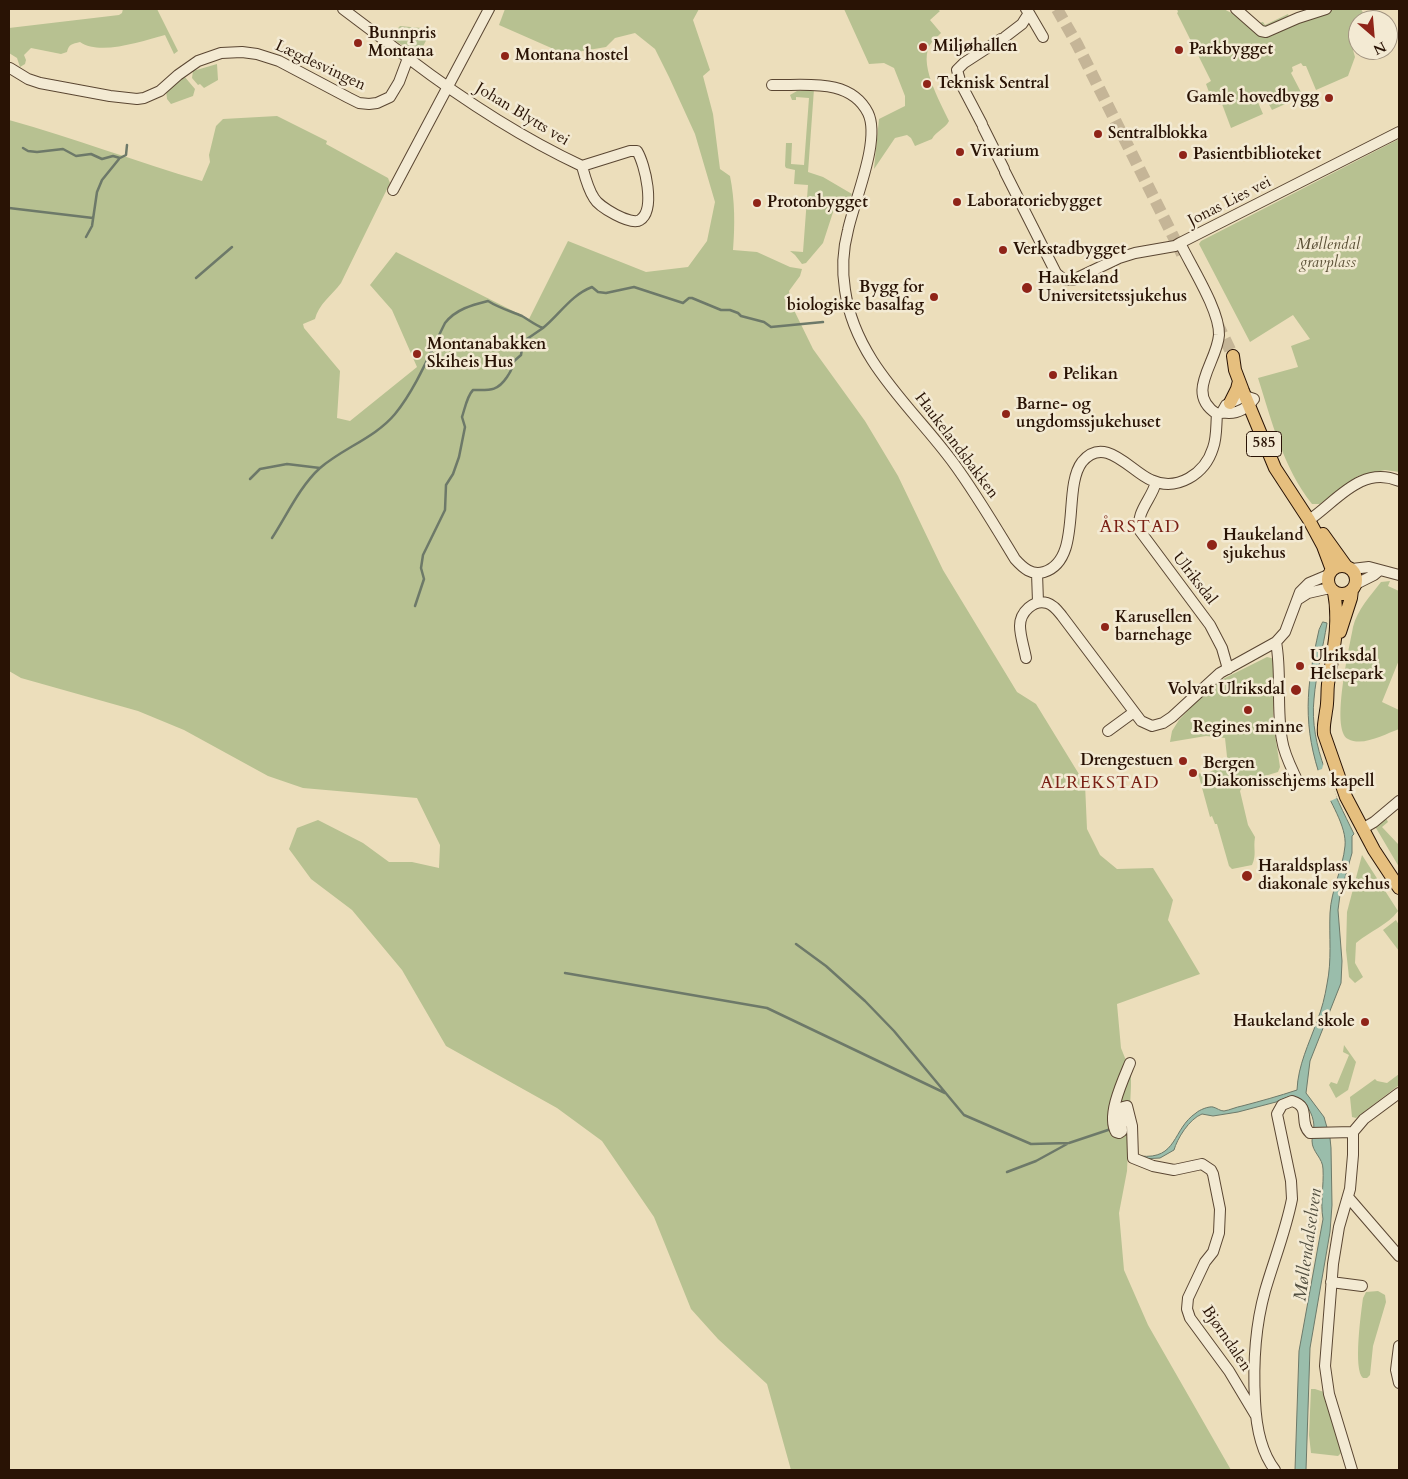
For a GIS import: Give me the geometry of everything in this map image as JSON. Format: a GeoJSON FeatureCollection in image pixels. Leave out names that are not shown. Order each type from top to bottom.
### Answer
{"type":"FeatureCollection","features":[{"type":"Feature","properties":{"kind":"main road","name":"585"},"geometry":{"type":"LineString","coordinates":[[1249,401],[1243,370],[1233,356],[1239,381],[1249,401],[1275,468],[1323,546],[1330,572],[1328,579],[1337,610],[1336,639],[1323,728],[1342,790],[1362,829],[1399,888]]}},
{"type":"Feature","properties":{"kind":"main road"},"geometry":{"type":"LineString","coordinates":[[1223,410],[1237,389],[1239,381]]}},
{"type":"Feature","properties":{"kind":"main road","name":"585"},"geometry":{"type":"LineString","coordinates":[[1308,520],[1318,528],[1356,576],[1342,630],[1336,639]]}},
{"type":"Feature","properties":{"kind":"main road"},"geometry":{"type":"LineString","coordinates":[[1330,572],[1338,566],[1349,568]]}},
{"type":"Feature","properties":{"kind":"main road"},"geometry":{"type":"LineString","coordinates":[[1332,590],[1342,594],[1354,587]]}},
{"type":"Feature","properties":{"kind":"street"},"geometry":{"type":"LineString","coordinates":[[344,9],[408,58]]}},
{"type":"Feature","properties":{"kind":"street"},"geometry":{"type":"LineString","coordinates":[[393,190],[489,9]]}},
{"type":"Feature","properties":{"kind":"street"},"geometry":{"type":"LineString","coordinates":[[1236,9],[1261,31],[1266,32],[1298,18],[1326,9]]}},
{"type":"Feature","properties":{"kind":"street"},"geometry":{"type":"LineString","coordinates":[[1028,11],[1043,36]]}},
{"type":"Feature","properties":{"kind":"street","name":"Jonas Lies vei"},"geometry":{"type":"LineString","coordinates":[[1028,11],[1022,24],[956,70],[961,84],[1056,273],[1067,280],[1073,280],[1111,261],[1135,253],[1175,246],[1399,132]]}},
{"type":"Feature","properties":{"kind":"street","name":"Lægdesvingen"},"geometry":{"type":"LineString","coordinates":[[10,68],[28,79],[40,83],[137,99],[160,91],[198,61],[222,53],[242,52],[257,54],[279,61],[359,103],[377,104],[390,97],[399,82],[408,58]]}},
{"type":"Feature","properties":{"kind":"street","name":"Johan Blytts vei"},"geometry":{"type":"LineString","coordinates":[[408,58],[447,88],[536,143],[582,166]]}},
{"type":"Feature","properties":{"kind":"street","name":"Haukelandsbakken"},"geometry":{"type":"LineString","coordinates":[[772,85],[813,85],[840,89],[851,94],[868,113],[871,132],[868,158],[848,229],[844,251],[845,291],[855,330],[877,369],[953,462],[1015,559],[1025,569],[1036,573]]}},
{"type":"Feature","properties":{"kind":"street"},"geometry":{"type":"LineString","coordinates":[[630,150],[637,151],[644,167],[647,187],[646,210],[643,218],[638,221],[631,221],[616,215],[596,201],[585,178],[582,166],[630,150]]}},
{"type":"Feature","properties":{"kind":"street","name":"Jonas Lies vei"},"geometry":{"type":"LineString","coordinates":[[1180,243],[1214,310],[1218,324],[1216,350],[1201,390],[1204,401],[1223,410]]}},
{"type":"Feature","properties":{"kind":"street"},"geometry":{"type":"LineString","coordinates":[[1038,602],[1036,573],[1054,567],[1058,564],[1064,552],[1076,475],[1085,459],[1094,454],[1109,454],[1123,460],[1149,480],[1170,484],[1182,482],[1203,467],[1210,456],[1223,410],[1249,401]]}},
{"type":"Feature","properties":{"kind":"street"},"geometry":{"type":"LineString","coordinates":[[1308,520],[1359,481],[1374,477],[1385,477],[1399,481]]}},
{"type":"Feature","properties":{"kind":"street","name":"Ulriksdal"},"geometry":{"type":"LineString","coordinates":[[1156,482],[1150,498],[1141,513],[1140,531],[1210,625],[1222,648],[1228,669]]}},
{"type":"Feature","properties":{"kind":"street"},"geometry":{"type":"LineString","coordinates":[[1349,568],[1369,567],[1399,575]]}},
{"type":"Feature","properties":{"kind":"street"},"geometry":{"type":"LineString","coordinates":[[1354,587],[1380,570]]}},
{"type":"Feature","properties":{"kind":"street"},"geometry":{"type":"LineString","coordinates":[[1026,658],[1020,625],[1022,617],[1026,609],[1038,602],[1049,603],[1062,616],[1141,721],[1152,726],[1163,723],[1220,673],[1276,642],[1285,632],[1300,592],[1304,587],[1330,572]]}},
{"type":"Feature","properties":{"kind":"street"},"geometry":{"type":"LineString","coordinates":[[1297,601],[1308,593],[1332,590]]}},
{"type":"Feature","properties":{"kind":"street"},"geometry":{"type":"LineString","coordinates":[[1276,642],[1280,669],[1282,740],[1286,755],[1297,780]]}},
{"type":"Feature","properties":{"kind":"street"},"geometry":{"type":"LineString","coordinates":[[1108,731],[1134,712]]}},
{"type":"Feature","properties":{"kind":"street"},"geometry":{"type":"LineString","coordinates":[[1362,829],[1399,802]]}},
{"type":"Feature","properties":{"kind":"street","name":"Bjørndalen"},"geometry":{"type":"LineString","coordinates":[[1130,1063],[1113,1114],[1113,1125],[1116,1132],[1122,1131],[1121,1111],[1123,1107],[1127,1106],[1132,1126],[1133,1158],[1153,1166],[1174,1170],[1202,1164],[1212,1174],[1220,1209],[1219,1233],[1213,1252],[1205,1262],[1189,1294],[1187,1308],[1190,1318],[1229,1371],[1256,1416]]}},
{"type":"Feature","properties":{"kind":"street"},"geometry":{"type":"LineString","coordinates":[[1352,1470],[1326,1375],[1331,1282],[1338,1227],[1350,1189],[1354,1155],[1353,1132],[1364,1119],[1399,1093]]}},
{"type":"Feature","properties":{"kind":"street","name":"Bjørndalen"},"geometry":{"type":"LineString","coordinates":[[1275,1470],[1267,1460],[1256,1416],[1255,1369],[1258,1324],[1292,1199],[1291,1181],[1277,1120],[1278,1109],[1287,1102],[1298,1103],[1304,1111],[1307,1130],[1312,1134],[1353,1132]]}},
{"type":"Feature","properties":{"kind":"street"},"geometry":{"type":"LineString","coordinates":[[1348,1197],[1399,1256]]}},
{"type":"Feature","properties":{"kind":"street"},"geometry":{"type":"LineString","coordinates":[[1331,1282],[1362,1286]]}},
{"type":"Feature","properties":{"kind":"street"},"geometry":{"type":"LineString","coordinates":[[1399,1346],[1396,1360],[1399,1383]]}},
{"type":"Feature","properties":{"kind":"green space"},"geometry":{"type":"Polygon","coordinates":[[[1190,8],[1222,9],[1246,21],[1263,22],[1265,25],[1288,14],[1289,17],[1304,11],[1304,9],[1362,10],[1348,10],[1348,60],[1354,60],[1348,76],[1316,90],[1306,66],[1303,66],[1301,63],[1292,67],[1293,71],[1291,73],[1303,96],[1272,110],[1265,97],[1257,100],[1263,114],[1231,128],[1222,104],[1219,105],[1217,101],[1213,103],[1206,84],[1211,81],[1177,9],[1190,8]]]}},
{"type":"Feature","properties":{"kind":"green space"},"geometry":{"type":"Polygon","coordinates":[[[123,9],[157,9],[178,51],[174,54],[165,35],[110,48],[88,46],[80,42],[71,45],[67,52],[61,54],[31,48],[24,55],[25,64],[20,67],[17,58],[9,53],[9,28],[119,15],[123,9]]]}},
{"type":"Feature","properties":{"kind":"green space"},"geometry":{"type":"Polygon","coordinates":[[[505,9],[699,9],[693,20],[710,70],[703,76],[713,114],[720,169],[730,176],[732,185],[734,213],[733,250],[757,252],[790,267],[802,269],[800,276],[789,291],[791,304],[813,349],[865,421],[898,476],[943,570],[1017,692],[1036,704],[1085,784],[1087,829],[1100,855],[1117,869],[1153,868],[1173,900],[1168,920],[1200,974],[1117,1004],[1121,1048],[1131,1073],[1127,1171],[1119,1213],[1124,1270],[1148,1325],[1231,1470],[791,1470],[767,1384],[718,1339],[691,1309],[654,1217],[602,1141],[557,1108],[446,1046],[402,970],[352,910],[311,879],[289,849],[297,828],[318,820],[363,843],[389,862],[412,862],[439,868],[440,845],[417,798],[303,788],[268,776],[184,730],[138,711],[21,678],[9,671],[9,120],[202,181],[210,162],[209,155],[216,126],[223,119],[277,116],[327,141],[326,144],[388,178],[390,183],[341,283],[322,305],[315,319],[303,324],[304,328],[340,371],[337,418],[350,421],[417,367],[392,310],[370,285],[396,252],[529,319],[568,241],[646,272],[688,267],[707,241],[715,202],[695,134],[655,49],[635,33],[615,38],[606,47],[565,54],[499,25],[505,9]]]}},
{"type":"Feature","properties":{"kind":"green space"},"geometry":{"type":"Polygon","coordinates":[[[844,9],[937,9],[940,11],[930,20],[941,33],[932,42],[928,50],[927,60],[931,81],[949,121],[932,139],[915,146],[907,135],[895,138],[874,169],[879,119],[905,106],[905,96],[894,68],[884,63],[869,64],[844,9]]]}},
{"type":"Feature","properties":{"kind":"green space"},"geometry":{"type":"Polygon","coordinates":[[[400,26],[432,29],[418,56],[390,37],[400,26]]]}},
{"type":"Feature","properties":{"kind":"green space"},"geometry":{"type":"Polygon","coordinates":[[[217,64],[218,80],[204,88],[200,84],[198,85],[192,78],[193,71],[217,64]]]}},
{"type":"Feature","properties":{"kind":"green space"},"geometry":{"type":"Polygon","coordinates":[[[184,76],[195,89],[193,96],[171,104],[167,99],[166,89],[184,76]]]}},
{"type":"Feature","properties":{"kind":"green space"},"geometry":{"type":"Polygon","coordinates":[[[814,89],[808,172],[823,177],[852,194],[847,202],[836,203],[823,243],[806,263],[802,264],[790,251],[803,252],[808,185],[794,184],[795,170],[785,166],[786,143],[792,143],[791,164],[804,165],[809,98],[796,97],[796,100],[792,100],[790,95],[797,91],[814,89]]]}},
{"type":"Feature","properties":{"kind":"green space","name":"Møllendal gravplass"},"geometry":{"type":"Polygon","coordinates":[[[1399,139],[1399,472],[1385,470],[1358,476],[1320,504],[1312,504],[1293,475],[1279,444],[1258,378],[1298,367],[1291,346],[1310,339],[1293,315],[1250,342],[1199,244],[1201,241],[1399,139]]]}},
{"type":"Feature","properties":{"kind":"green space"},"geometry":{"type":"Polygon","coordinates":[[[1390,581],[1388,586],[1399,591],[1399,660],[1382,702],[1399,710],[1399,729],[1367,741],[1354,741],[1348,739],[1343,732],[1341,720],[1345,668],[1353,627],[1361,609],[1381,582],[1390,581]]]}},
{"type":"Feature","properties":{"kind":"green space"},"geometry":{"type":"Polygon","coordinates":[[[1267,657],[1275,659],[1273,721],[1280,767],[1278,772],[1245,782],[1240,791],[1248,825],[1255,837],[1254,858],[1252,865],[1232,869],[1229,866],[1217,824],[1215,824],[1212,816],[1210,817],[1198,773],[1202,774],[1228,766],[1225,738],[1206,736],[1170,742],[1172,731],[1179,720],[1213,684],[1267,657]]]}},
{"type":"Feature","properties":{"kind":"green space"},"geometry":{"type":"Polygon","coordinates":[[[1386,818],[1388,822],[1382,827],[1399,843],[1399,867],[1376,828],[1386,818]]]}},
{"type":"Feature","properties":{"kind":"green space"},"geometry":{"type":"Polygon","coordinates":[[[1362,855],[1398,911],[1389,920],[1356,943],[1355,963],[1363,977],[1355,983],[1349,977],[1346,950],[1347,912],[1362,855]]]}},
{"type":"Feature","properties":{"kind":"green space"},"geometry":{"type":"Polygon","coordinates":[[[1396,920],[1399,925],[1399,951],[1383,930],[1396,920]]]}},
{"type":"Feature","properties":{"kind":"green space"},"geometry":{"type":"Polygon","coordinates":[[[1344,1045],[1356,1062],[1348,1090],[1336,1098],[1329,1085],[1331,1082],[1337,1084],[1349,1055],[1343,1052],[1344,1045]]]}},
{"type":"Feature","properties":{"kind":"green space"},"geometry":{"type":"Polygon","coordinates":[[[1399,1074],[1399,1085],[1356,1118],[1352,1117],[1350,1097],[1375,1079],[1387,1083],[1399,1074]]]}},
{"type":"Feature","properties":{"kind":"green space"},"geometry":{"type":"Polygon","coordinates":[[[1378,1291],[1385,1295],[1386,1302],[1373,1346],[1370,1375],[1367,1378],[1363,1378],[1358,1364],[1358,1353],[1363,1298],[1366,1292],[1378,1291]]]}},
{"type":"Feature","properties":{"kind":"green space"},"geometry":{"type":"Polygon","coordinates":[[[1311,1389],[1324,1392],[1341,1453],[1338,1456],[1311,1453],[1309,1435],[1311,1389]]]}},
{"type":"Feature","properties":{"kind":"shaded area","name":"Møllendalselven"},"geometry":{"type":"Polygon","coordinates":[[[1323,622],[1327,623],[1314,699],[1313,717],[1315,734],[1331,786],[1354,834],[1352,836],[1352,853],[1340,895],[1338,910],[1342,961],[1341,983],[1310,1061],[1306,1093],[1324,1117],[1330,1138],[1332,1205],[1330,1232],[1310,1348],[1306,1470],[1295,1470],[1299,1351],[1323,1219],[1323,1165],[1312,1145],[1314,1125],[1311,1113],[1304,1101],[1288,1097],[1238,1112],[1213,1116],[1202,1114],[1184,1130],[1174,1150],[1160,1158],[1142,1159],[1140,1156],[1152,1156],[1168,1148],[1182,1127],[1197,1112],[1211,1107],[1224,1111],[1297,1090],[1302,1063],[1320,1012],[1329,975],[1331,904],[1345,846],[1343,830],[1322,782],[1316,762],[1309,724],[1308,706],[1311,670],[1319,630],[1323,622]]]}},
{"type":"Feature","properties":{"kind":"pier"},"geometry":{"type":"Polygon","coordinates":[[[1324,762],[1337,798],[1328,802],[1316,771],[1322,769],[1324,762]]]}},
{"type":"Feature","properties":{"kind":"waterway"},"geometry":{"type":"LineString","coordinates":[[23,148],[28,151],[37,152],[63,149],[76,156],[91,154],[102,159],[113,156],[120,158],[126,155],[127,145]]}},
{"type":"Feature","properties":{"kind":"waterway"},"geometry":{"type":"LineString","coordinates":[[86,237],[92,226],[97,192],[102,180],[119,159]]}},
{"type":"Feature","properties":{"kind":"waterway"},"geometry":{"type":"LineString","coordinates":[[9,208],[93,218]]}},
{"type":"Feature","properties":{"kind":"waterway"},"geometry":{"type":"LineString","coordinates":[[196,278],[232,247]]}},
{"type":"Feature","properties":{"kind":"waterway"},"geometry":{"type":"LineString","coordinates":[[272,538],[300,492],[313,475],[339,454],[378,430],[395,414],[416,382],[445,323],[454,314],[470,306],[488,301],[500,308],[522,316],[543,328],[585,290],[592,287],[598,292],[606,293],[634,287],[683,303],[692,298],[721,310],[730,310],[741,316],[764,322],[771,327],[823,322]]}},
{"type":"Feature","properties":{"kind":"waterway"},"geometry":{"type":"LineString","coordinates":[[524,341],[543,328]]}},
{"type":"Feature","properties":{"kind":"waterway"},"geometry":{"type":"LineString","coordinates":[[415,606],[424,579],[421,568],[423,555],[445,510],[446,485],[453,474],[459,457],[465,427],[462,417],[468,399],[473,390],[488,390],[500,385],[510,372],[513,362],[521,355],[522,349]]}},
{"type":"Feature","properties":{"kind":"waterway"},"geometry":{"type":"LineString","coordinates":[[250,479],[260,469],[287,464],[320,468]]}},
{"type":"Feature","properties":{"kind":"waterway"},"geometry":{"type":"LineString","coordinates":[[796,944],[826,966],[865,1001],[894,1031],[964,1115],[1031,1144],[1069,1143],[1111,1129]]}},
{"type":"Feature","properties":{"kind":"waterway"},"geometry":{"type":"LineString","coordinates":[[565,973],[767,1008],[945,1093]]}},
{"type":"Feature","properties":{"kind":"waterway"},"geometry":{"type":"LineString","coordinates":[[1007,1172],[1036,1161],[1067,1144]]}},
{"type":"Feature","properties":{"kind":"tunnel"},"geometry":{"type":"LineString","coordinates":[[1057,9],[1077,44],[1182,254]]}},
{"type":"Feature","properties":{"kind":"tunnel"},"geometry":{"type":"LineString","coordinates":[[1217,323],[1233,356]]}},
{"type":"Feature","properties":{"kind":"place","name":"Bunnpris Montana"},"geometry":{"type":"Point","coordinates":[358,43]}},
{"type":"Feature","properties":{"kind":"place","name":"Miljøhallen"},"geometry":{"type":"Point","coordinates":[923,47]}},
{"type":"Feature","properties":{"kind":"place","name":"Parkbygget"},"geometry":{"type":"Point","coordinates":[1179,50]}},
{"type":"Feature","properties":{"kind":"place","name":"Montana hostel"},"geometry":{"type":"Point","coordinates":[505,56]}},
{"type":"Feature","properties":{"kind":"place","name":"Teknisk Sentral"},"geometry":{"type":"Point","coordinates":[927,84]}},
{"type":"Feature","properties":{"kind":"place","name":"Gamle hovedbygg"},"geometry":{"type":"Point","coordinates":[1329,98]}},
{"type":"Feature","properties":{"kind":"place","name":"Sentralblokka"},"geometry":{"type":"Point","coordinates":[1098,134]}},
{"type":"Feature","properties":{"kind":"place","name":"Vivarium"},"geometry":{"type":"Point","coordinates":[960,152]}},
{"type":"Feature","properties":{"kind":"place","name":"Pasientbiblioteket"},"geometry":{"type":"Point","coordinates":[1183,155]}},
{"type":"Feature","properties":{"kind":"place","name":"Laboratoriebygget"},"geometry":{"type":"Point","coordinates":[957,202]}},
{"type":"Feature","properties":{"kind":"place","name":"Protonbygget"},"geometry":{"type":"Point","coordinates":[757,203]}},
{"type":"Feature","properties":{"kind":"place","name":"Verkstadbygget"},"geometry":{"type":"Point","coordinates":[1003,250]}},
{"type":"Feature","properties":{"kind":"place","name":"Haukeland Universitetssjukehus"},"geometry":{"type":"Point","coordinates":[1027,288]}},
{"type":"Feature","properties":{"kind":"place","name":"Bygg for biologiske basalfag"},"geometry":{"type":"Point","coordinates":[934,297]}},
{"type":"Feature","properties":{"kind":"place","name":"Montanabakken Skiheis Hus"},"geometry":{"type":"Point","coordinates":[417,354]}},
{"type":"Feature","properties":{"kind":"place","name":"Pelikan"},"geometry":{"type":"Point","coordinates":[1053,375]}},
{"type":"Feature","properties":{"kind":"place","name":"Barne- og ungdomssjukehuset"},"geometry":{"type":"Point","coordinates":[1006,414]}},
{"type":"Feature","properties":{"kind":"place","name":"Haukeland sjukehus"},"geometry":{"type":"Point","coordinates":[1212,545]}},
{"type":"Feature","properties":{"kind":"place","name":"Karusellen barnehage"},"geometry":{"type":"Point","coordinates":[1105,627]}},
{"type":"Feature","properties":{"kind":"place","name":"Ulriksdal Helsepark"},"geometry":{"type":"Point","coordinates":[1300,666]}},
{"type":"Feature","properties":{"kind":"place","name":"Volvat Ulriksdal"},"geometry":{"type":"Point","coordinates":[1296,690]}},
{"type":"Feature","properties":{"kind":"place","name":"Regines minne"},"geometry":{"type":"Point","coordinates":[1248,710]}},
{"type":"Feature","properties":{"kind":"place","name":"Drengestuen"},"geometry":{"type":"Point","coordinates":[1183,761]}},
{"type":"Feature","properties":{"kind":"place","name":"Bergen Diakonissehjems kapell"},"geometry":{"type":"Point","coordinates":[1193,773]}},
{"type":"Feature","properties":{"kind":"place","name":"Haraldsplass diakonale sykehus"},"geometry":{"type":"Point","coordinates":[1247,876]}},
{"type":"Feature","properties":{"kind":"place","name":"Haukeland skole"},"geometry":{"type":"Point","coordinates":[1365,1022]}},
{"type":"Feature","properties":{"kind":"district","name":"ÅRSTAD"},"geometry":{"type":"Point","coordinates":[1140,528]}},
{"type":"Feature","properties":{"kind":"district","name":"ALREKSTAD"},"geometry":{"type":"Point","coordinates":[1100,784]}}]}
